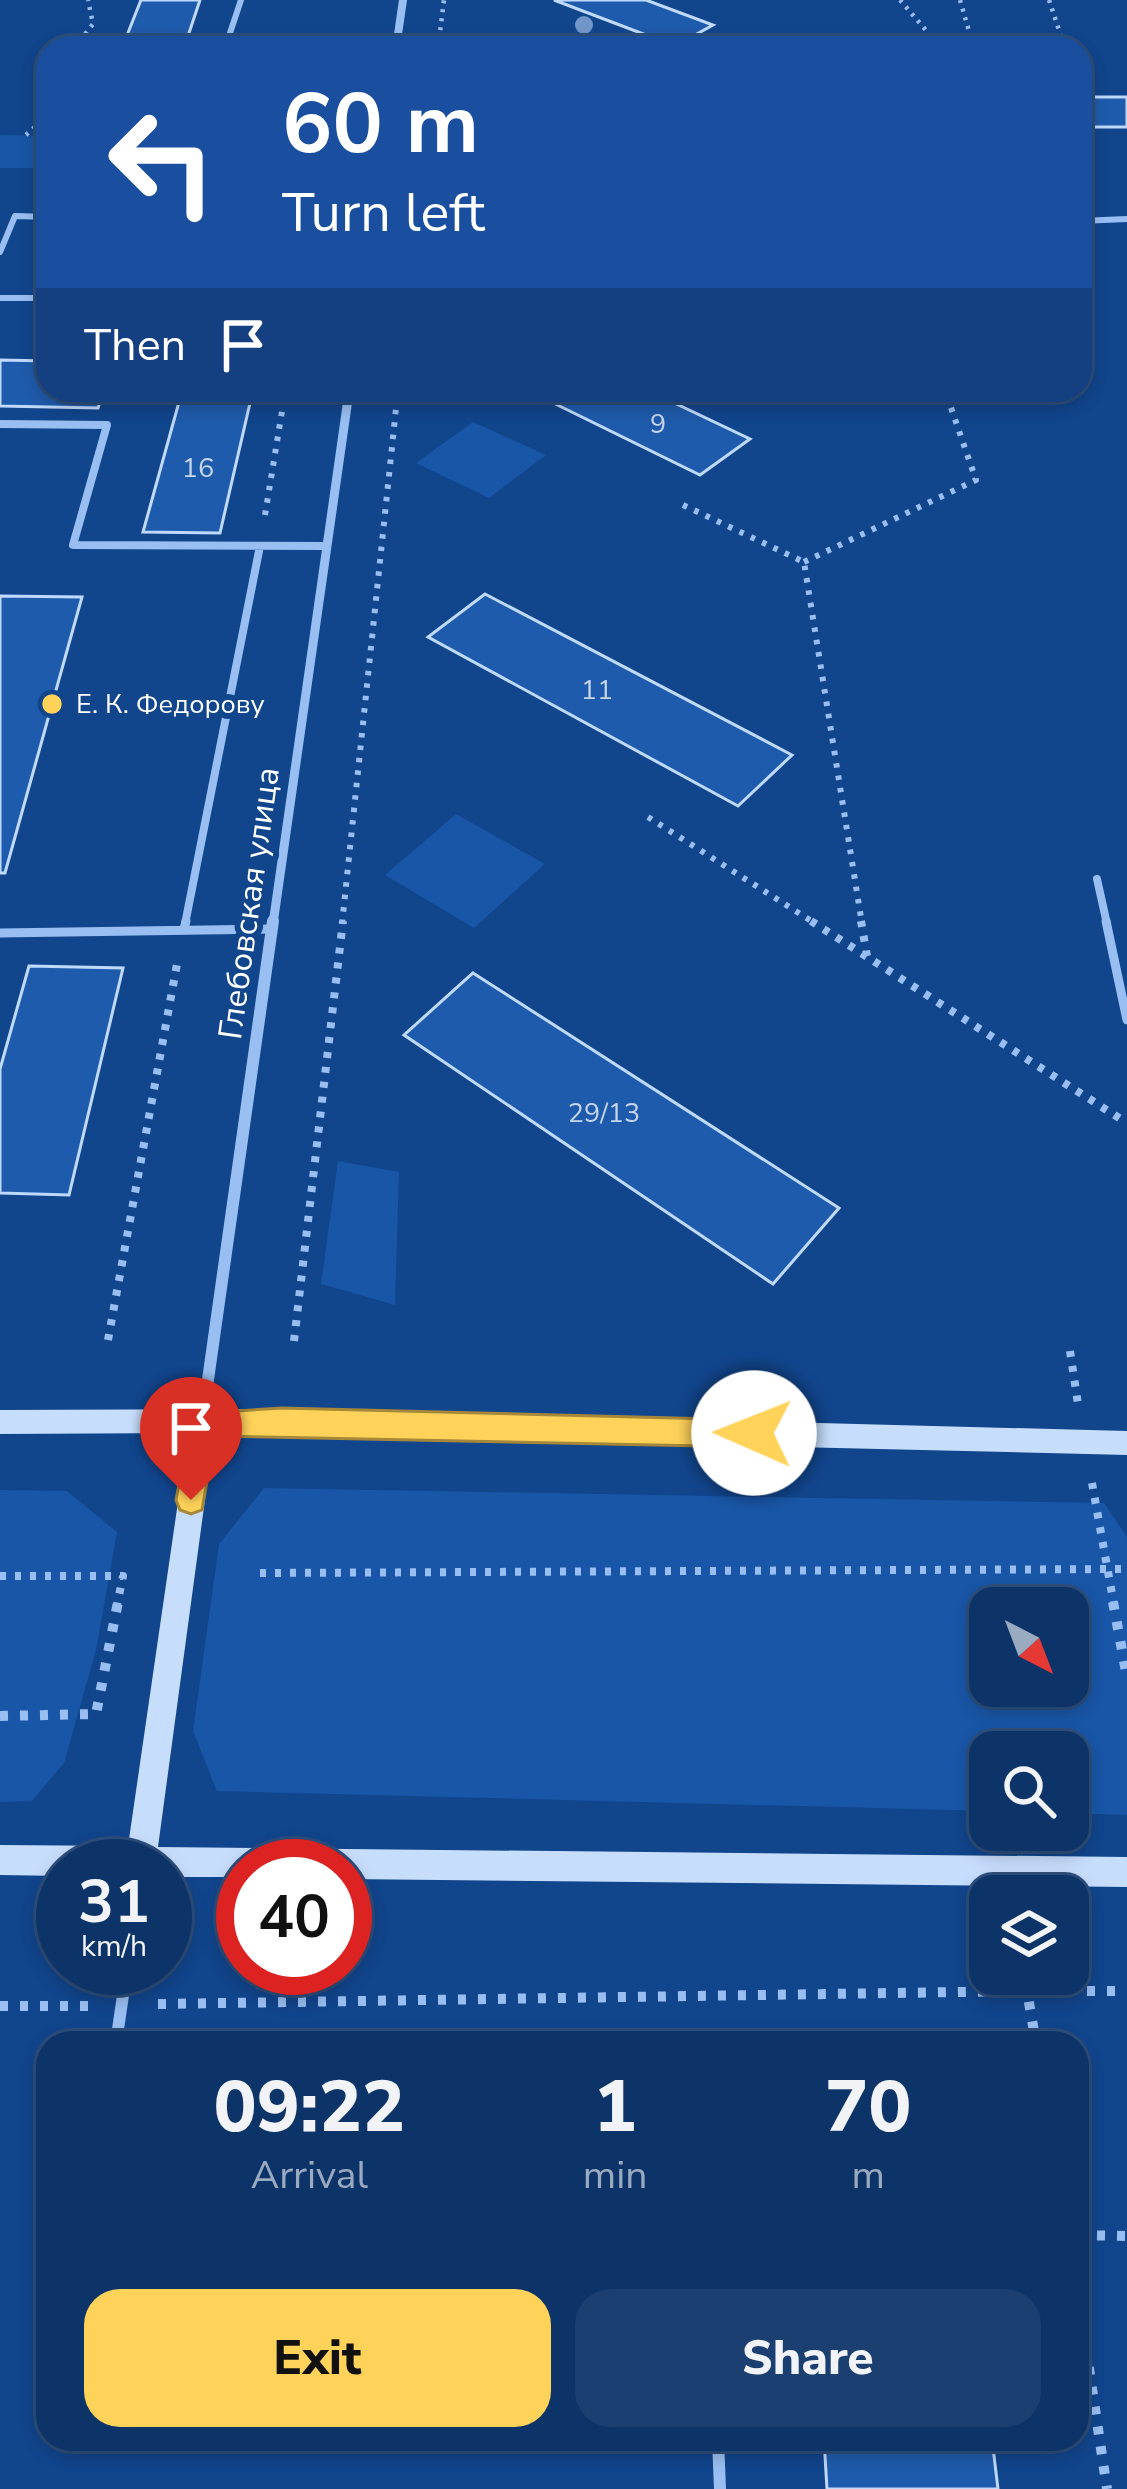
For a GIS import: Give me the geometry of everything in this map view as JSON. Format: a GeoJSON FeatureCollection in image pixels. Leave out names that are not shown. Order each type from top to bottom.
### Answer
{"type":"FeatureCollection","features":[{"type":"Feature","properties":{"kind":"street"},"geometry":{"type":"LineString","coordinates":[[398,36],[403,0]]}},
{"type":"Feature","properties":{"kind":"street","name":"Глебовская улица"},"geometry":{"type":"LineString","coordinates":[[202,1424],[347,402]]}},
{"type":"Feature","properties":{"kind":"street"},"geometry":{"type":"LineString","coordinates":[[0,1422],[282,1421],[1127,1443]]}},
{"type":"Feature","properties":{"kind":"street"},"geometry":{"type":"LineString","coordinates":[[144,1839],[202,1424]]}},
{"type":"Feature","properties":{"kind":"street"},"geometry":{"type":"LineString","coordinates":[[0,1860],[36,1861]]}},
{"type":"Feature","properties":{"kind":"street"},"geometry":{"type":"LineString","coordinates":[[192,1863],[1127,1872]]}},
{"type":"Feature","properties":{"kind":"lane"},"geometry":{"type":"LineString","coordinates":[[229,36],[241,0]]}},
{"type":"Feature","properties":{"kind":"lane"},"geometry":{"type":"LineString","coordinates":[[0,252],[15,216],[36,217]]}},
{"type":"Feature","properties":{"kind":"lane"},"geometry":{"type":"LineString","coordinates":[[1092,220],[1127,219]]}},
{"type":"Feature","properties":{"kind":"lane"},"geometry":{"type":"LineString","coordinates":[[0,298],[36,298]]}},
{"type":"Feature","properties":{"kind":"lane"},"geometry":{"type":"LineString","coordinates":[[0,424],[107,425],[73,545],[326,546]]}},
{"type":"Feature","properties":{"kind":"lane"},"geometry":{"type":"LineString","coordinates":[[184,929],[260,546]]}},
{"type":"Feature","properties":{"kind":"lane"},"geometry":{"type":"LineString","coordinates":[[1097,879],[1127,1020]]}},
{"type":"Feature","properties":{"kind":"lane"},"geometry":{"type":"LineString","coordinates":[[0,933],[272,929]]}},
{"type":"Feature","properties":{"kind":"lane"},"geometry":{"type":"LineString","coordinates":[[118,2031],[123,1995]]}},
{"type":"Feature","properties":{"kind":"lane"},"geometry":{"type":"LineString","coordinates":[[718,2451],[720,2489]]}},
{"type":"Feature","properties":{"kind":"path"},"geometry":{"type":"LineString","coordinates":[[84,36],[93,24],[88,0]]}},
{"type":"Feature","properties":{"kind":"path"},"geometry":{"type":"LineString","coordinates":[[440,36],[444,0]]}},
{"type":"Feature","properties":{"kind":"path"},"geometry":{"type":"LineString","coordinates":[[900,0],[931,36]]}},
{"type":"Feature","properties":{"kind":"path"},"geometry":{"type":"LineString","coordinates":[[960,0],[970,36]]}},
{"type":"Feature","properties":{"kind":"path"},"geometry":{"type":"LineString","coordinates":[[1049,0],[1061,36]]}},
{"type":"Feature","properties":{"kind":"path"},"geometry":{"type":"LineString","coordinates":[[26,135],[36,126]]}},
{"type":"Feature","properties":{"kind":"path"},"geometry":{"type":"LineString","coordinates":[[260,546],[284,402]]}},
{"type":"Feature","properties":{"kind":"path"},"geometry":{"type":"LineString","coordinates":[[293,1341],[374,649],[397,402]]}},
{"type":"Feature","properties":{"kind":"path"},"geometry":{"type":"LineString","coordinates":[[804,562],[976,480],[949,402]]}},
{"type":"Feature","properties":{"kind":"path"},"geometry":{"type":"LineString","coordinates":[[682,505],[804,562]]}},
{"type":"Feature","properties":{"kind":"path"},"geometry":{"type":"LineString","coordinates":[[804,562],[868,958]]}},
{"type":"Feature","properties":{"kind":"path"},"geometry":{"type":"LineString","coordinates":[[648,817],[1127,1124]]}},
{"type":"Feature","properties":{"kind":"path"},"geometry":{"type":"LineString","coordinates":[[108,1340],[184,929]]}},
{"type":"Feature","properties":{"kind":"path"},"geometry":{"type":"LineString","coordinates":[[1108,1569],[1127,1677]]}},
{"type":"Feature","properties":{"kind":"path"},"geometry":{"type":"LineString","coordinates":[[260,1573],[1127,1569]]}},
{"type":"Feature","properties":{"kind":"path"},"geometry":{"type":"LineString","coordinates":[[0,1576],[123,1576],[96,1714],[0,1716]]}},
{"type":"Feature","properties":{"kind":"path"},"geometry":{"type":"LineString","coordinates":[[1089,1990],[1127,1990]]}},
{"type":"Feature","properties":{"kind":"path"},"geometry":{"type":"LineString","coordinates":[[0,2006],[969,1992]]}},
{"type":"Feature","properties":{"kind":"path"},"geometry":{"type":"LineString","coordinates":[[1028,1995],[1034,2031]]}},
{"type":"Feature","properties":{"kind":"path"},"geometry":{"type":"LineString","coordinates":[[1089,2235],[1127,2236]]}},
{"type":"Feature","properties":{"kind":"path"},"geometry":{"type":"LineString","coordinates":[[1089,2368],[1107,2489]]}},
{"type":"Feature","properties":{"kind":"shaded area"},"geometry":{"type":"Polygon","coordinates":[[[0,135],[36,136],[36,168],[0,168],[0,135]]]}},
{"type":"Feature","properties":{"kind":"shaded area"},"geometry":{"type":"Polygon","coordinates":[[[473,422],[546,455],[489,498],[416,463],[473,422]]]}},
{"type":"Feature","properties":{"kind":"shaded area"},"geometry":{"type":"Polygon","coordinates":[[[456,814],[545,864],[474,928],[385,875],[456,814]]]}},
{"type":"Feature","properties":{"kind":"shaded area"},"geometry":{"type":"Polygon","coordinates":[[[338,1161],[399,1172],[395,1305],[321,1284],[338,1161]]]}},
{"type":"Feature","properties":{"kind":"shaded area"},"geometry":{"type":"Polygon","coordinates":[[[264,1488],[1104,1503],[1127,1537],[1127,1815],[1089,1814],[1089,1731],[969,1731],[969,1810],[217,1791],[193,1731],[219,1544],[264,1488]]]}},
{"type":"Feature","properties":{"kind":"shaded area"},"geometry":{"type":"Polygon","coordinates":[[[0,1490],[67,1491],[117,1532],[96,1650],[64,1763],[32,1801],[0,1802],[0,1490]]]}},
{"type":"Feature","properties":{"kind":"building"},"geometry":{"type":"Polygon","coordinates":[[[141,0],[200,0],[188,36],[127,36],[141,0]]]}},
{"type":"Feature","properties":{"kind":"building"},"geometry":{"type":"Polygon","coordinates":[[[554,0],[646,0],[713,25],[693,36],[649,36],[554,0]]]}},
{"type":"Feature","properties":{"kind":"building"},"geometry":{"type":"Polygon","coordinates":[[[1092,97],[1127,97],[1127,127],[1092,127],[1092,97]]]}},
{"type":"Feature","properties":{"kind":"building"},"geometry":{"type":"Polygon","coordinates":[[[0,360],[36,361],[36,402],[100,402],[98,408],[0,406],[0,360]]]}},
{"type":"Feature","properties":{"kind":"building"},"geometry":{"type":"Polygon","coordinates":[[[179,402],[250,403],[220,533],[143,532],[179,402]]]}},
{"type":"Feature","properties":{"kind":"building"},"geometry":{"type":"Polygon","coordinates":[[[551,402],[672,402],[750,439],[700,475],[551,402]]]}},
{"type":"Feature","properties":{"kind":"building"},"geometry":{"type":"Polygon","coordinates":[[[485,594],[792,755],[738,806],[428,637],[485,594]]]}},
{"type":"Feature","properties":{"kind":"building"},"geometry":{"type":"Polygon","coordinates":[[[0,596],[82,597],[5,873],[0,873],[0,596]]]}},
{"type":"Feature","properties":{"kind":"building"},"geometry":{"type":"Polygon","coordinates":[[[29,966],[123,968],[69,1195],[0,1193],[0,1069],[29,966]]]}},
{"type":"Feature","properties":{"kind":"building"},"geometry":{"type":"Polygon","coordinates":[[[473,973],[839,1208],[773,1284],[404,1035],[473,973]]]}},
{"type":"Feature","properties":{"kind":"building"},"geometry":{"type":"Polygon","coordinates":[[[825,2451],[993,2451],[998,2489],[827,2489],[825,2451]]]}},
{"type":"Feature","properties":{"kind":"place","name":"Е. К. Федорову"},"geometry":{"type":"Point","coordinates":[52,704]}},
{"type":"Feature","properties":{"kind":"route"},"geometry":{"type":"LineString","coordinates":[[191,1500],[202,1424],[282,1421],[754,1433]]}}]}
